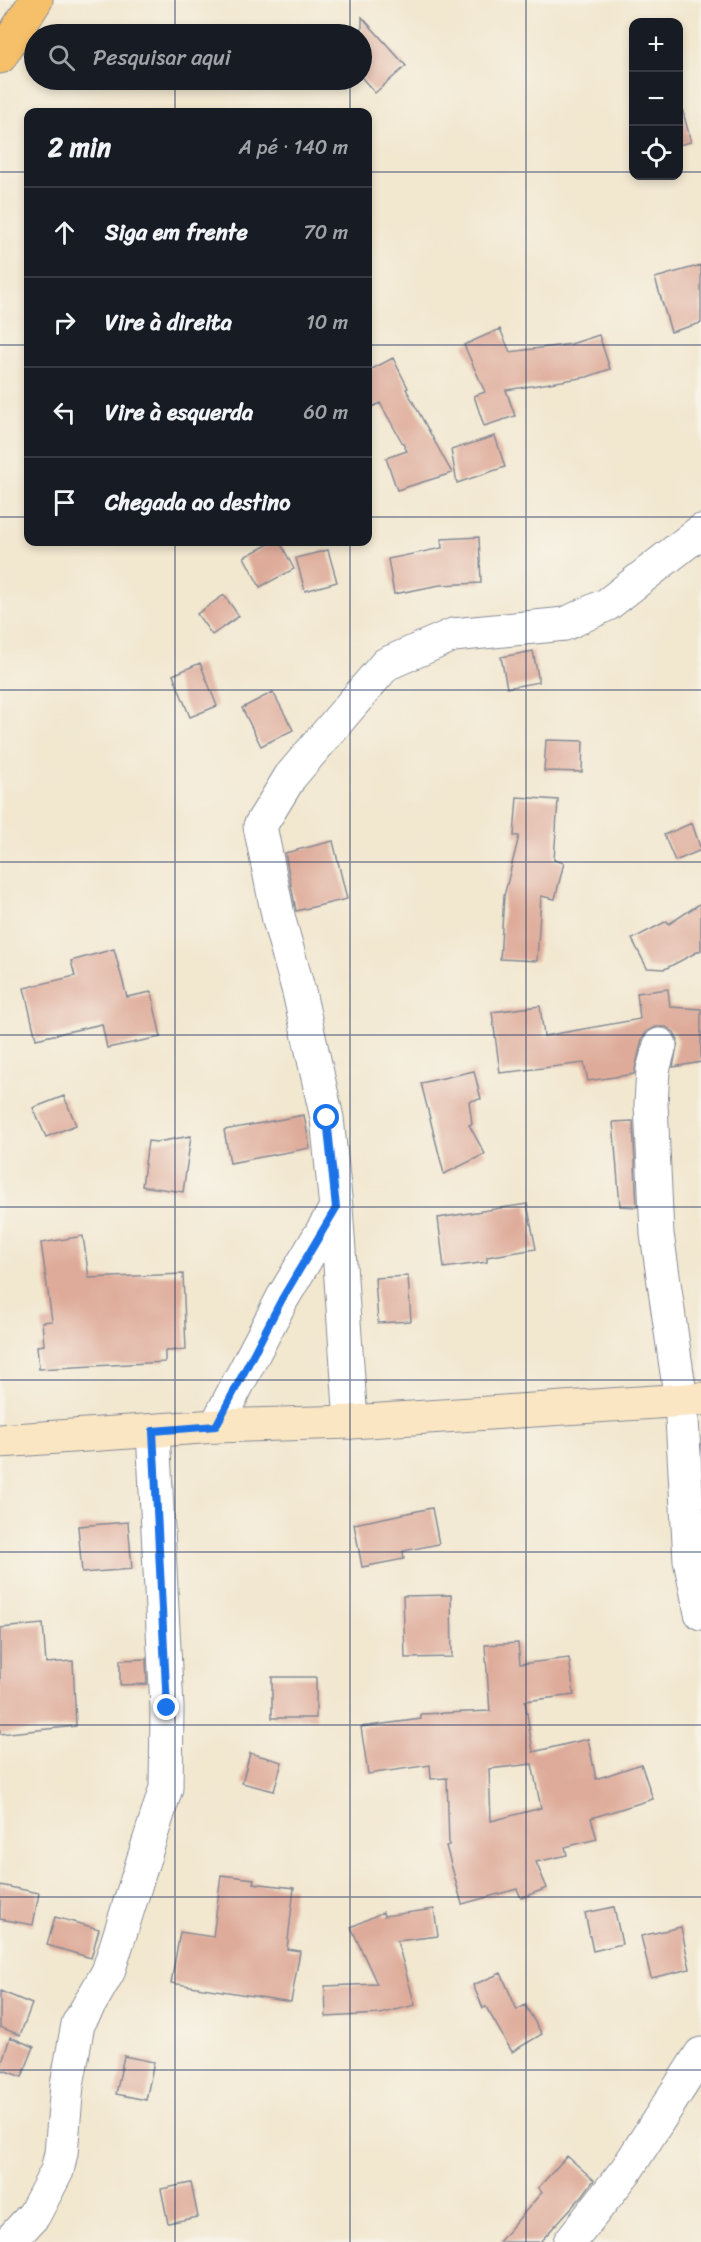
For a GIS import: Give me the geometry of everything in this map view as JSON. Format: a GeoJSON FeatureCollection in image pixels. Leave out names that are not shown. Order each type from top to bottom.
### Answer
{"type":"FeatureCollection","features":[{"type":"Feature","properties":{"kind":"highway"},"geometry":{"type":"LineString","coordinates":[[0,57],[36,0]]}},
{"type":"Feature","properties":{"kind":"street"},"geometry":{"type":"LineString","coordinates":[[351,1422],[336,1208],[327,1118],[299,992],[279,920],[260,826],[290,777],[386,664],[453,635],[566,624],[608,604],[701,531]]}},
{"type":"Feature","properties":{"kind":"street"},"geometry":{"type":"LineString","coordinates":[[660,1045],[653,1070],[651,1104],[657,1234],[691,1400],[690,1560],[701,1613]]}},
{"type":"Feature","properties":{"kind":"street"},"geometry":{"type":"LineString","coordinates":[[216,1426],[282,1299],[336,1208]]}},
{"type":"Feature","properties":{"kind":"street"},"geometry":{"type":"LineString","coordinates":[[0,1441],[216,1426],[351,1422],[691,1400]]}},
{"type":"Feature","properties":{"kind":"street"},"geometry":{"type":"LineString","coordinates":[[9,2242],[33,2215],[57,2171],[61,2153],[67,2085],[78,2024],[108,1972],[166,1788],[167,1708],[153,1431]]}},
{"type":"Feature","properties":{"kind":"street"},"geometry":{"type":"LineString","coordinates":[[570,2242],[627,2169],[701,2054]]}},
{"type":"Feature","properties":{"kind":"building"},"geometry":{"type":"Polygon","coordinates":[[[372,28],[406,66],[375,93],[372,90],[372,28]]]}},
{"type":"Feature","properties":{"kind":"building"},"geometry":{"type":"Polygon","coordinates":[[[683,112],[691,142],[683,144],[683,112]]]}},
{"type":"Feature","properties":{"kind":"building"},"geometry":{"type":"Polygon","coordinates":[[[701,265],[701,323],[671,332],[655,278],[701,265]]]}},
{"type":"Feature","properties":{"kind":"building"},"geometry":{"type":"Polygon","coordinates":[[[500,329],[510,352],[571,344],[599,335],[610,369],[587,377],[506,390],[515,416],[484,426],[474,396],[485,392],[464,345],[500,329]]]}},
{"type":"Feature","properties":{"kind":"building"},"geometry":{"type":"Polygon","coordinates":[[[393,358],[408,388],[406,389],[452,473],[397,490],[386,458],[407,451],[380,403],[372,407],[372,369],[393,358]]]}},
{"type":"Feature","properties":{"kind":"building"},"geometry":{"type":"Polygon","coordinates":[[[495,436],[505,467],[457,483],[451,450],[495,436]]]}},
{"type":"Feature","properties":{"kind":"building"},"geometry":{"type":"Polygon","coordinates":[[[479,537],[481,583],[440,585],[394,594],[388,559],[442,548],[441,539],[479,537]]]}},
{"type":"Feature","properties":{"kind":"building"},"geometry":{"type":"Polygon","coordinates":[[[265,546],[282,546],[294,569],[260,587],[244,557],[265,546]]]}},
{"type":"Feature","properties":{"kind":"building"},"geometry":{"type":"Polygon","coordinates":[[[328,550],[337,582],[305,591],[296,558],[328,550]]]}},
{"type":"Feature","properties":{"kind":"building"},"geometry":{"type":"Polygon","coordinates":[[[224,595],[239,616],[212,635],[197,614],[224,595]]]}},
{"type":"Feature","properties":{"kind":"building"},"geometry":{"type":"Polygon","coordinates":[[[533,651],[539,682],[507,688],[501,657],[533,651]]]}},
{"type":"Feature","properties":{"kind":"building"},"geometry":{"type":"Polygon","coordinates":[[[200,663],[217,706],[190,717],[173,675],[200,663]]]}},
{"type":"Feature","properties":{"kind":"building"},"geometry":{"type":"Polygon","coordinates":[[[273,692],[293,730],[261,746],[242,708],[273,692]]]}},
{"type":"Feature","properties":{"kind":"building"},"geometry":{"type":"Polygon","coordinates":[[[546,740],[583,741],[582,772],[544,771],[546,740]]]}},
{"type":"Feature","properties":{"kind":"building"},"geometry":{"type":"Polygon","coordinates":[[[517,797],[558,800],[554,860],[564,863],[555,899],[541,896],[537,961],[500,959],[504,896],[519,836],[514,836],[517,797]]]}},
{"type":"Feature","properties":{"kind":"building"},"geometry":{"type":"Polygon","coordinates":[[[692,823],[701,850],[675,861],[664,835],[692,823]]]}},
{"type":"Feature","properties":{"kind":"building"},"geometry":{"type":"Polygon","coordinates":[[[333,841],[347,899],[296,911],[285,853],[333,841]]]}},
{"type":"Feature","properties":{"kind":"building"},"geometry":{"type":"Polygon","coordinates":[[[701,903],[701,950],[665,969],[647,968],[632,939],[667,921],[669,924],[701,903]]]}},
{"type":"Feature","properties":{"kind":"building"},"geometry":{"type":"Polygon","coordinates":[[[114,949],[127,997],[151,992],[161,1037],[107,1048],[102,1024],[36,1039],[24,988],[75,976],[71,961],[114,949]]]}},
{"type":"Feature","properties":{"kind":"building"},"geometry":{"type":"Polygon","coordinates":[[[668,989],[670,1007],[701,1009],[701,1062],[673,1067],[678,1040],[674,1032],[666,1027],[656,1027],[647,1031],[642,1039],[634,1074],[588,1081],[584,1063],[500,1073],[492,1012],[540,1006],[544,1036],[640,1019],[637,993],[668,989]]]}},
{"type":"Feature","properties":{"kind":"building"},"geometry":{"type":"Polygon","coordinates":[[[474,1071],[481,1099],[469,1101],[472,1124],[469,1125],[485,1154],[444,1174],[421,1083],[474,1071]]]}},
{"type":"Feature","properties":{"kind":"building"},"geometry":{"type":"Polygon","coordinates":[[[64,1096],[76,1125],[46,1137],[33,1108],[64,1096]]]}},
{"type":"Feature","properties":{"kind":"building"},"geometry":{"type":"Polygon","coordinates":[[[304,1115],[310,1148],[230,1163],[224,1130],[304,1115]]]}},
{"type":"Feature","properties":{"kind":"building"},"geometry":{"type":"Polygon","coordinates":[[[633,1121],[637,1207],[620,1206],[613,1122],[633,1121]]]}},
{"type":"Feature","properties":{"kind":"building"},"geometry":{"type":"Polygon","coordinates":[[[191,1136],[183,1192],[142,1186],[148,1141],[157,1142],[191,1136]]]}},
{"type":"Feature","properties":{"kind":"building"},"geometry":{"type":"Polygon","coordinates":[[[527,1204],[536,1249],[487,1257],[487,1262],[444,1268],[438,1218],[527,1204]]]}},
{"type":"Feature","properties":{"kind":"building"},"geometry":{"type":"Polygon","coordinates":[[[83,1236],[89,1278],[183,1274],[186,1350],[165,1351],[165,1362],[39,1369],[37,1346],[44,1345],[42,1322],[52,1321],[41,1243],[83,1236]]]}},
{"type":"Feature","properties":{"kind":"building"},"geometry":{"type":"Polygon","coordinates":[[[408,1276],[411,1321],[378,1323],[375,1278],[408,1276]]]}},
{"type":"Feature","properties":{"kind":"building"},"geometry":{"type":"Polygon","coordinates":[[[432,1508],[439,1544],[403,1551],[404,1559],[362,1567],[354,1524],[432,1508]]]}},
{"type":"Feature","properties":{"kind":"building"},"geometry":{"type":"Polygon","coordinates":[[[128,1522],[132,1569],[82,1573],[78,1526],[128,1522]]]}},
{"type":"Feature","properties":{"kind":"building"},"geometry":{"type":"Polygon","coordinates":[[[451,1595],[452,1657],[405,1658],[403,1596],[451,1595]]]}},
{"type":"Feature","properties":{"kind":"building"},"geometry":{"type":"Polygon","coordinates":[[[43,1624],[46,1663],[73,1661],[76,1726],[0,1734],[0,1628],[43,1624]]]}},
{"type":"Feature","properties":{"kind":"building"},"geometry":{"type":"Polygon","coordinates":[[[518,1643],[520,1664],[569,1658],[574,1695],[525,1701],[533,1752],[588,1739],[596,1779],[641,1764],[653,1799],[591,1818],[597,1839],[565,1847],[567,1855],[536,1862],[547,1888],[521,1898],[517,1889],[462,1904],[446,1846],[449,1845],[447,1778],[431,1779],[430,1765],[368,1774],[361,1727],[421,1719],[421,1714],[490,1711],[485,1645],[518,1643]],[[532,1764],[489,1769],[491,1821],[541,1808],[532,1764]]]}},
{"type":"Feature","properties":{"kind":"building"},"geometry":{"type":"Polygon","coordinates":[[[146,1659],[147,1684],[120,1685],[120,1660],[146,1659]]]}},
{"type":"Feature","properties":{"kind":"building"},"geometry":{"type":"Polygon","coordinates":[[[272,1677],[316,1677],[316,1718],[272,1718],[272,1677]]]}},
{"type":"Feature","properties":{"kind":"building"},"geometry":{"type":"Polygon","coordinates":[[[250,1753],[282,1762],[274,1791],[242,1783],[250,1753]]]}},
{"type":"Feature","properties":{"kind":"building"},"geometry":{"type":"Polygon","coordinates":[[[221,1875],[254,1879],[253,1883],[294,1888],[287,1949],[300,1951],[291,2002],[171,1983],[180,1932],[213,1937],[221,1875]]]}},
{"type":"Feature","properties":{"kind":"building"},"geometry":{"type":"Polygon","coordinates":[[[0,1885],[39,1893],[33,1925],[0,1919],[0,1885]]]}},
{"type":"Feature","properties":{"kind":"building"},"geometry":{"type":"Polygon","coordinates":[[[614,1907],[622,1944],[593,1951],[585,1913],[614,1907]]]}},
{"type":"Feature","properties":{"kind":"building"},"geometry":{"type":"Polygon","coordinates":[[[434,1909],[438,1936],[397,1941],[415,2005],[380,2014],[326,2017],[325,1986],[377,1984],[351,1927],[383,1912],[384,1916],[434,1909]]]}},
{"type":"Feature","properties":{"kind":"building"},"geometry":{"type":"Polygon","coordinates":[[[55,1917],[99,1929],[91,1958],[47,1945],[55,1917]]]}},
{"type":"Feature","properties":{"kind":"building"},"geometry":{"type":"Polygon","coordinates":[[[681,1927],[690,1969],[651,1978],[641,1936],[681,1927]]]}},
{"type":"Feature","properties":{"kind":"building"},"geometry":{"type":"Polygon","coordinates":[[[501,1973],[517,2010],[525,2005],[542,2034],[512,2052],[486,2007],[483,2008],[473,1985],[501,1973]]]}},
{"type":"Feature","properties":{"kind":"building"},"geometry":{"type":"Polygon","coordinates":[[[0,1991],[32,2004],[20,2035],[0,2027],[0,1991]]]}},
{"type":"Feature","properties":{"kind":"building"},"geometry":{"type":"Polygon","coordinates":[[[10,2037],[34,2047],[22,2077],[0,2069],[10,2037]]]}},
{"type":"Feature","properties":{"kind":"building"},"geometry":{"type":"Polygon","coordinates":[[[124,2056],[154,2062],[146,2100],[116,2094],[124,2056]]]}},
{"type":"Feature","properties":{"kind":"building"},"geometry":{"type":"Polygon","coordinates":[[[567,2156],[594,2180],[583,2195],[540,2242],[499,2242],[542,2192],[538,2188],[567,2156]]]}},
{"type":"Feature","properties":{"kind":"building"},"geometry":{"type":"Polygon","coordinates":[[[191,2183],[198,2217],[168,2223],[161,2189],[191,2183]]]}},
{"type":"Feature","properties":{"kind":"route"},"geometry":{"type":"LineString","coordinates":[[167,1708],[153,1431],[216,1426],[282,1299],[336,1208],[327,1118]]}}]}
